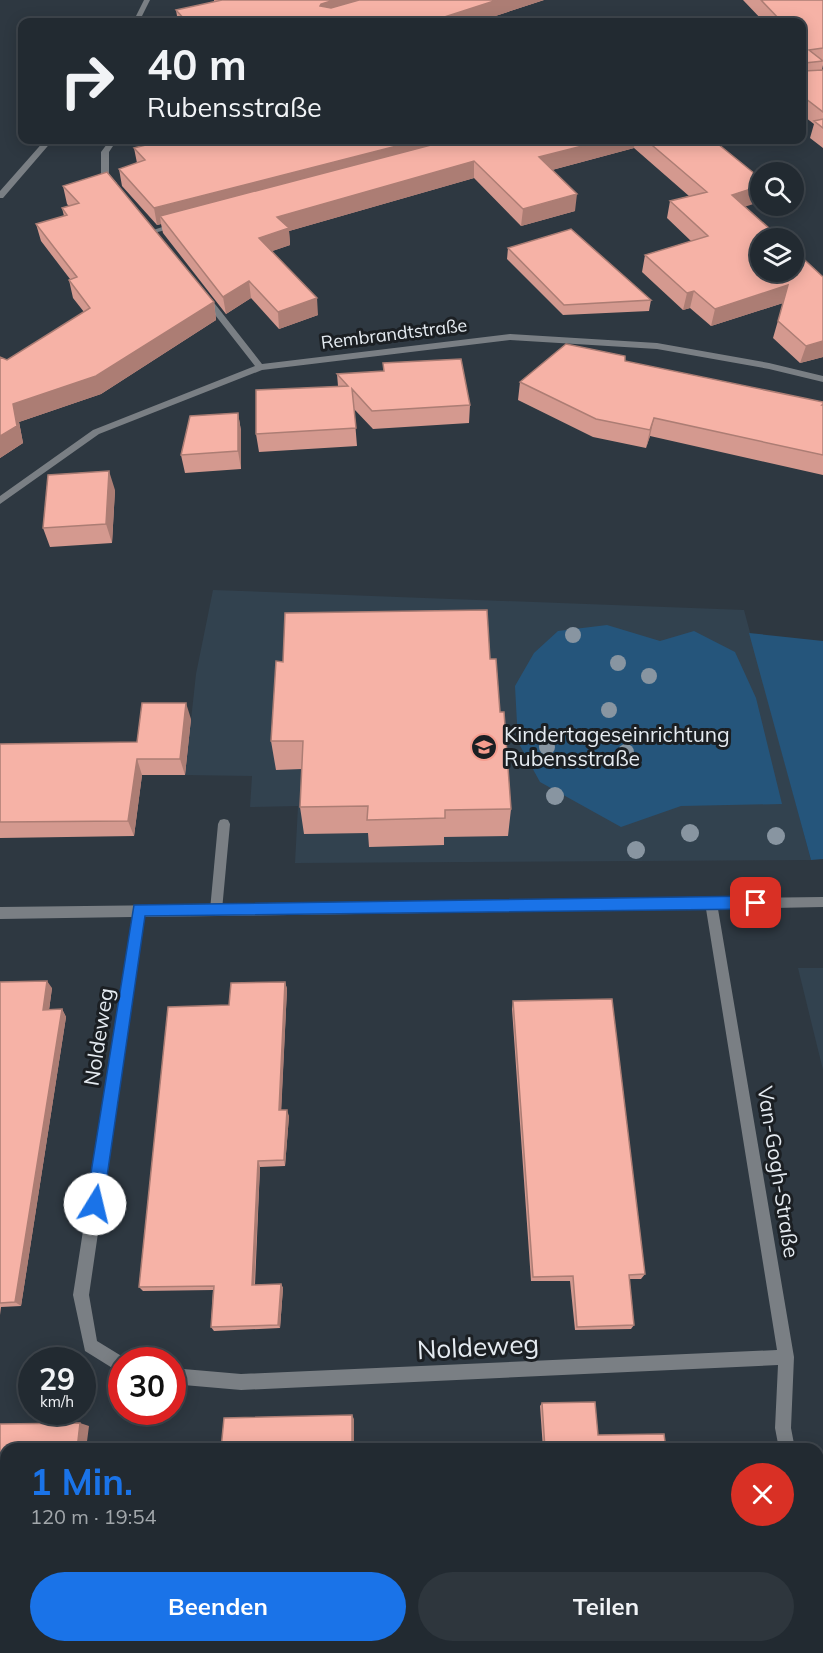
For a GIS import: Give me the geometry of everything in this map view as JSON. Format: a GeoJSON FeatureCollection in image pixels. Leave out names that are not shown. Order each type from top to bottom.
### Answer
{"type":"FeatureCollection","features":[{"type":"Feature","properties":{"kind":"street"},"geometry":{"type":"LineString","coordinates":[[138,18],[147,0]]}},
{"type":"Feature","properties":{"kind":"street"},"geometry":{"type":"LineString","coordinates":[[0,196],[46,144]]}},
{"type":"Feature","properties":{"kind":"street"},"geometry":{"type":"LineString","coordinates":[[111,144],[105,152],[105,174],[119,190]]}},
{"type":"Feature","properties":{"kind":"street"},"geometry":{"type":"LineString","coordinates":[[154,231],[189,222]]}},
{"type":"Feature","properties":{"kind":"street"},"geometry":{"type":"LineString","coordinates":[[147,223],[161,240]]}},
{"type":"Feature","properties":{"kind":"street"},"geometry":{"type":"LineString","coordinates":[[196,285],[260,367]]}},
{"type":"Feature","properties":{"kind":"street","name":"Rembrandtstraße"},"geometry":{"type":"LineString","coordinates":[[0,501],[96,432],[260,367],[510,337],[657,346],[823,379]]}},
{"type":"Feature","properties":{"kind":"street"},"geometry":{"type":"LineString","coordinates":[[216,910],[224,824]]}},
{"type":"Feature","properties":{"kind":"street"},"geometry":{"type":"LineString","coordinates":[[0,913],[823,902]]}},
{"type":"Feature","properties":{"kind":"street","name":"Van-Gogh-Straße"},"geometry":{"type":"LineString","coordinates":[[711,903],[786,1357],[783,1428],[786,1443]]}},
{"type":"Feature","properties":{"kind":"street","name":"Noldeweg"},"geometry":{"type":"LineString","coordinates":[[108,1357],[90,1346],[81,1295],[139,910]]}},
{"type":"Feature","properties":{"kind":"street","name":"Noldeweg"},"geometry":{"type":"LineString","coordinates":[[186,1377],[241,1382],[786,1357]]}},
{"type":"Feature","properties":{"kind":"shaded area","name":"Kindertageseinrichtung Rubensstraße"},"geometry":{"type":"Polygon","coordinates":[[[213,590],[744,610],[811,860],[295,863],[298,806],[250,807],[252,776],[185,775],[196,674],[213,590]]]}},
{"type":"Feature","properties":{"kind":"shaded area"},"geometry":{"type":"Polygon","coordinates":[[[607,625],[660,641],[694,631],[735,652],[756,698],[782,804],[681,806],[621,827],[540,782],[518,742],[515,686],[534,653],[558,631],[607,625]]]}},
{"type":"Feature","properties":{"kind":"shaded area"},"geometry":{"type":"Polygon","coordinates":[[[749,633],[823,641],[823,859],[811,860],[749,633]]]}},
{"type":"Feature","properties":{"kind":"shaded area"},"geometry":{"type":"Polygon","coordinates":[[[798,968],[823,968],[823,1070],[798,968]]]}},
{"type":"Feature","properties":{"kind":"building"},"geometry":{"type":"Polygon","coordinates":[[[222,0],[334,0],[320,6],[331,8],[359,0],[497,0],[441,18],[183,18],[176,10],[222,0]]]}},
{"type":"Feature","properties":{"kind":"building"},"geometry":{"type":"Polygon","coordinates":[[[761,0],[823,0],[823,48],[809,50],[823,61],[806,63],[806,18],[778,18],[761,0]]]}},
{"type":"Feature","properties":{"kind":"building"},"geometry":{"type":"Polygon","coordinates":[[[823,70],[823,112],[806,99],[806,71],[823,70]]]}},
{"type":"Feature","properties":{"kind":"building"},"geometry":{"type":"Polygon","coordinates":[[[823,119],[823,128],[814,121],[823,119]]]}},
{"type":"Feature","properties":{"kind":"building"},"geometry":{"type":"Polygon","coordinates":[[[150,144],[404,144],[154,208],[119,169],[145,160],[134,148],[150,144]]]}},
{"type":"Feature","properties":{"kind":"building"},"geometry":{"type":"Polygon","coordinates":[[[435,144],[590,144],[539,157],[577,194],[523,209],[474,161],[277,217],[289,228],[259,238],[317,298],[278,312],[249,281],[223,297],[160,216],[435,144]]]}},
{"type":"Feature","properties":{"kind":"building"},"geometry":{"type":"Polygon","coordinates":[[[651,144],[718,144],[750,170],[750,189],[732,195],[750,211],[750,216],[755,216],[769,228],[750,228],[750,282],[804,282],[804,259],[823,277],[823,341],[806,346],[778,321],[788,285],[715,309],[694,291],[687,293],[645,255],[708,236],[670,201],[707,192],[651,144]]]}},
{"type":"Feature","properties":{"kind":"building"},"geometry":{"type":"Polygon","coordinates":[[[107,172],[214,302],[96,376],[13,404],[17,426],[0,436],[0,357],[7,360],[90,308],[69,280],[77,277],[36,224],[67,215],[62,208],[79,203],[63,186],[107,172]]]}},
{"type":"Feature","properties":{"kind":"building"},"geometry":{"type":"Polygon","coordinates":[[[571,229],[651,300],[564,305],[508,248],[571,229]]]}},
{"type":"Feature","properties":{"kind":"building"},"geometry":{"type":"Polygon","coordinates":[[[566,344],[625,356],[625,361],[823,402],[823,455],[654,418],[650,430],[596,419],[520,382],[566,344]]]}},
{"type":"Feature","properties":{"kind":"building"},"geometry":{"type":"Polygon","coordinates":[[[461,359],[470,405],[372,411],[352,389],[356,428],[256,434],[256,390],[348,386],[337,374],[384,371],[383,363],[461,359]]]}},
{"type":"Feature","properties":{"kind":"building"},"geometry":{"type":"Polygon","coordinates":[[[238,413],[238,451],[181,455],[190,416],[238,413]]]}},
{"type":"Feature","properties":{"kind":"building"},"geometry":{"type":"Polygon","coordinates":[[[109,471],[106,524],[43,528],[48,475],[109,471]]]}},
{"type":"Feature","properties":{"kind":"building","name":"Kindertageseinrichtung Rubensstraße"},"geometry":{"type":"Polygon","coordinates":[[[487,610],[490,659],[496,659],[500,712],[504,712],[511,809],[445,810],[445,818],[367,820],[368,806],[300,807],[303,741],[271,741],[276,661],[283,662],[285,613],[487,610]]]}},
{"type":"Feature","properties":{"kind":"building"},"geometry":{"type":"Polygon","coordinates":[[[142,703],[186,703],[180,759],[137,759],[128,821],[0,822],[0,744],[137,742],[142,703]]]}},
{"type":"Feature","properties":{"kind":"building"},"geometry":{"type":"Polygon","coordinates":[[[47,981],[43,1010],[62,1009],[15,1302],[0,1303],[0,982],[47,981]]]}},
{"type":"Feature","properties":{"kind":"building"},"geometry":{"type":"Polygon","coordinates":[[[285,982],[279,1110],[287,1110],[284,1160],[258,1161],[252,1285],[281,1284],[278,1325],[211,1327],[214,1286],[139,1287],[168,1007],[229,1005],[231,983],[285,982]]]}},
{"type":"Feature","properties":{"kind":"building"},"geometry":{"type":"Polygon","coordinates":[[[612,999],[645,1274],[629,1275],[634,1325],[577,1327],[573,1276],[533,1277],[513,1001],[612,999]]]}},
{"type":"Feature","properties":{"kind":"building"},"geometry":{"type":"Polygon","coordinates":[[[595,1402],[598,1435],[664,1434],[665,1443],[545,1443],[542,1403],[595,1402]]]}},
{"type":"Feature","properties":{"kind":"building"},"geometry":{"type":"Polygon","coordinates":[[[352,1415],[352,1443],[222,1443],[224,1418],[352,1415]]]}},
{"type":"Feature","properties":{"kind":"building"},"geometry":{"type":"Polygon","coordinates":[[[0,1424],[80,1425],[78,1443],[0,1443],[0,1424]]]}},
{"type":"Feature","properties":{"kind":"place","name":"Kindertageseinrichtung Rubensstraße"},"geometry":{"type":"Point","coordinates":[484,747]}},
{"type":"Feature","properties":{"kind":"route"},"geometry":{"type":"LineString","coordinates":[[95,1204],[139,910],[756,903]]}}]}
